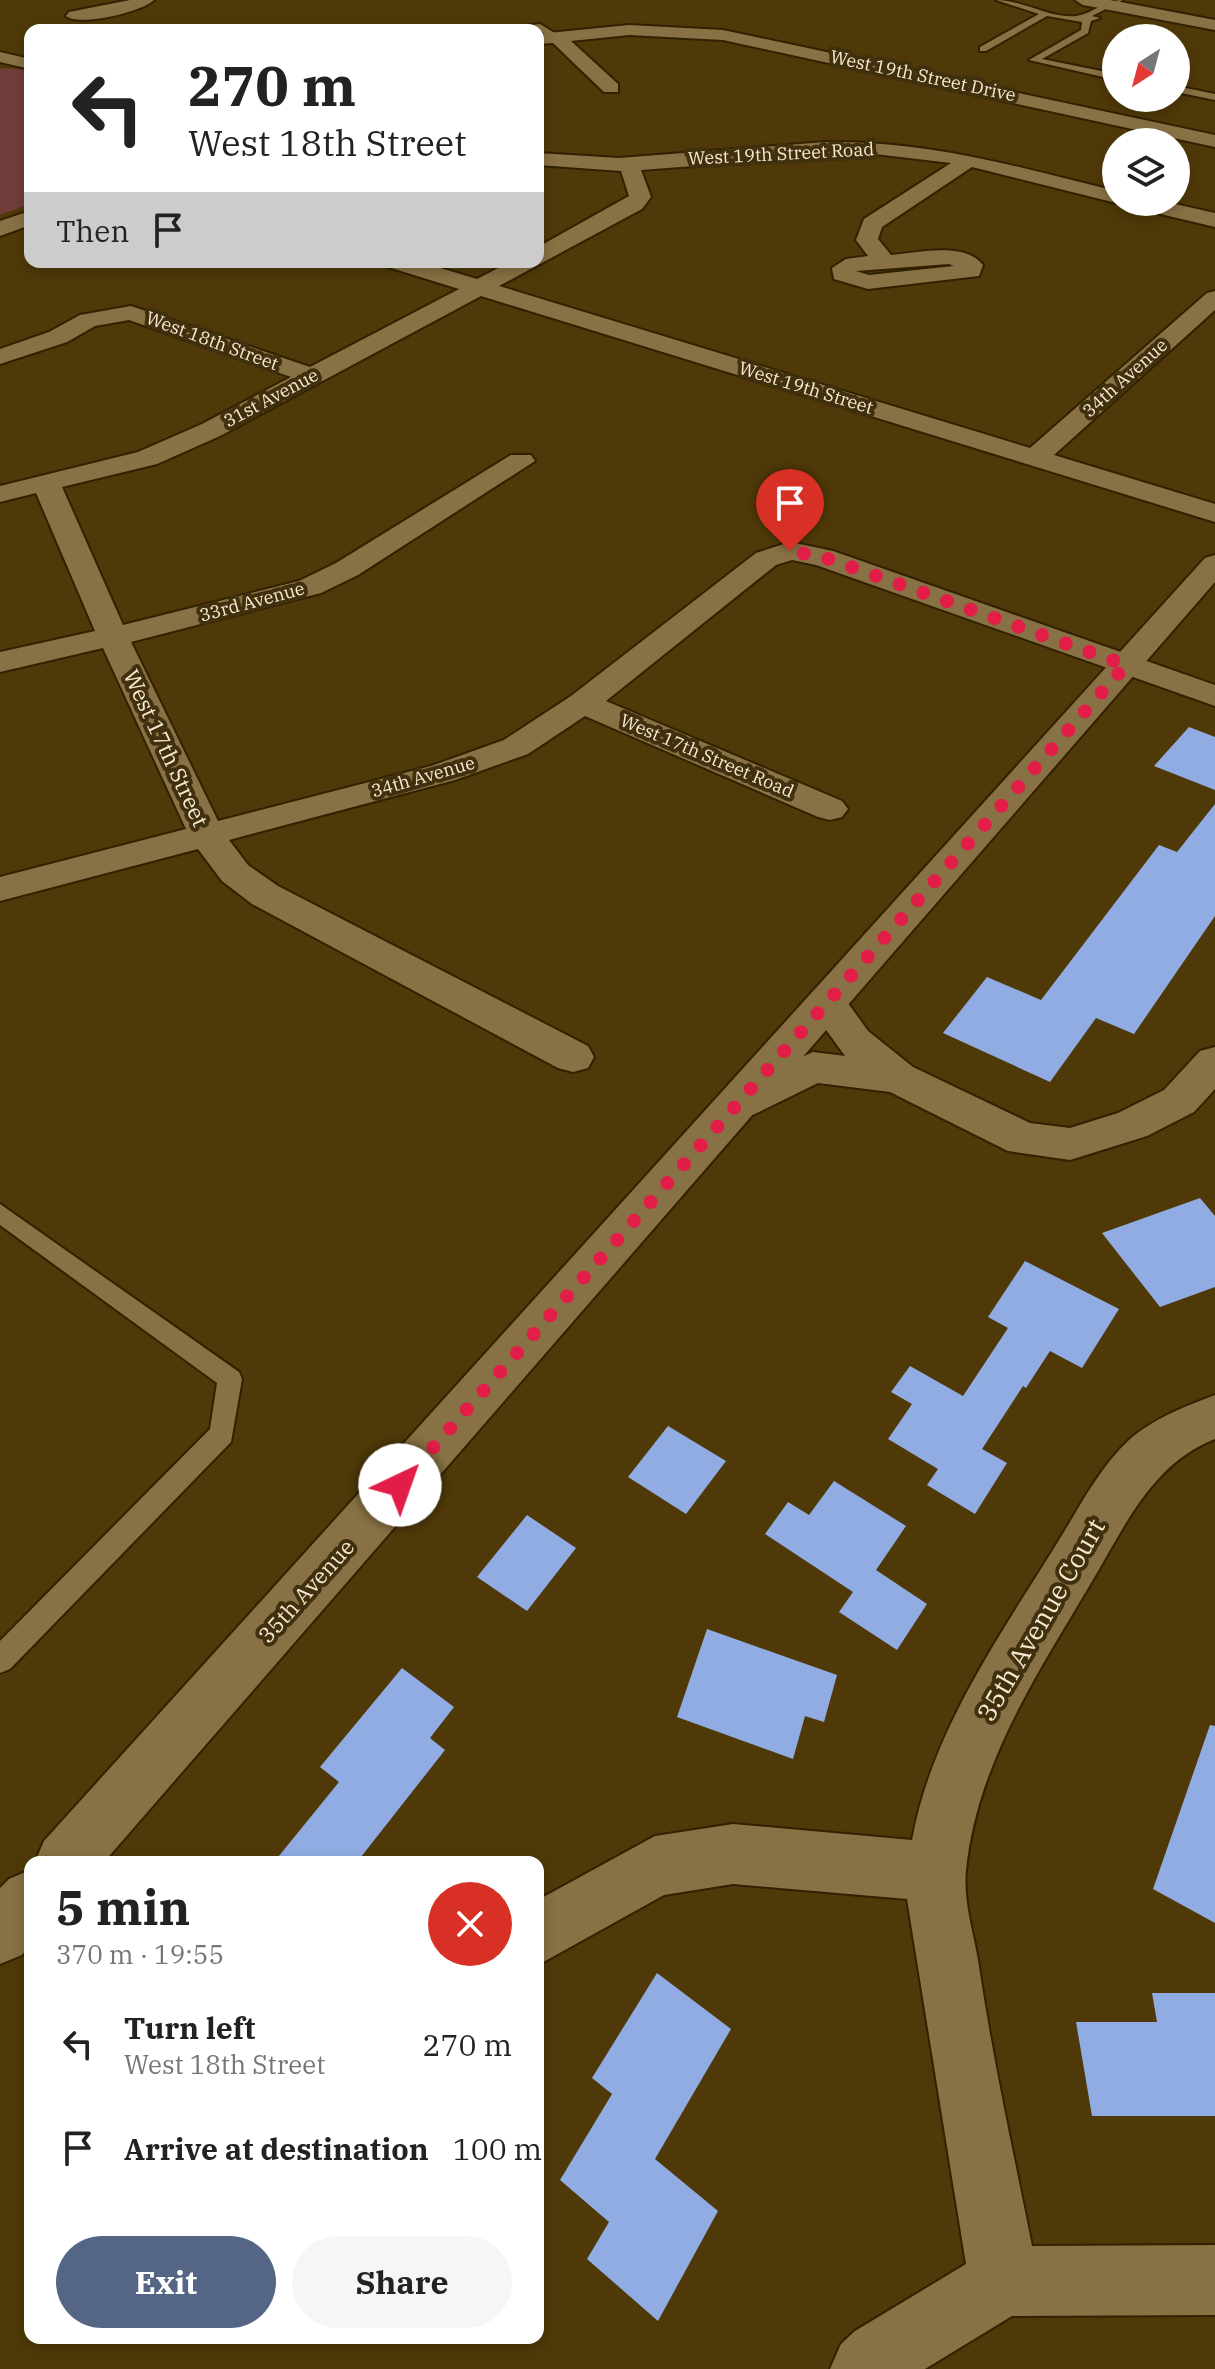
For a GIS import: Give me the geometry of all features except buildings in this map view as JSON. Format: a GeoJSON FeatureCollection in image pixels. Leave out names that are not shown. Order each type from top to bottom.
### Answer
{"type":"FeatureCollection","features":[{"type":"Feature","properties":{"kind":"street"},"geometry":{"type":"LineString","coordinates":[[75,16],[121,9],[146,0],[167,0]]}},
{"type":"Feature","properties":{"kind":"street"},"geometry":{"type":"LineString","coordinates":[[1083,0],[1215,25]]}},
{"type":"Feature","properties":{"kind":"street"},"geometry":{"type":"LineString","coordinates":[[1130,0],[1215,15]]}},
{"type":"Feature","properties":{"kind":"street","name":"West 19th Street Drive"},"geometry":{"type":"LineString","coordinates":[[547,38],[629,21],[723,35],[976,87],[1215,141]]}},
{"type":"Feature","properties":{"kind":"street"},"geometry":{"type":"LineString","coordinates":[[547,38],[611,88]]}},
{"type":"Feature","properties":{"kind":"street"},"geometry":{"type":"LineString","coordinates":[[0,57],[24,63]]}},
{"type":"Feature","properties":{"kind":"street"},"geometry":{"type":"LineString","coordinates":[[976,87],[1003,71]]}},
{"type":"Feature","properties":{"kind":"street","name":"West 19th Street Road"},"geometry":{"type":"LineString","coordinates":[[544,159],[629,164],[848,147],[894,149],[966,162],[1102,194]]}},
{"type":"Feature","properties":{"kind":"street"},"geometry":{"type":"LineString","coordinates":[[884,261],[867,240],[872,224],[966,162]]}},
{"type":"Feature","properties":{"kind":"street"},"geometry":{"type":"LineString","coordinates":[[544,253],[634,204],[640,197],[629,164]]}},
{"type":"Feature","properties":{"kind":"street"},"geometry":{"type":"LineString","coordinates":[[1190,214],[1215,220]]}},
{"type":"Feature","properties":{"kind":"street"},"geometry":{"type":"LineString","coordinates":[[0,229],[24,219]]}},
{"type":"Feature","properties":{"kind":"street","name":"West 19th Street"},"geometry":{"type":"LineString","coordinates":[[416,268],[1215,513]]}},
{"type":"Feature","properties":{"kind":"street","name":"31st Avenue"},"geometry":{"type":"LineString","coordinates":[[0,494],[47,485],[147,458],[211,430],[515,268]]}},
{"type":"Feature","properties":{"kind":"street","name":"34th Avenue"},"geometry":{"type":"LineString","coordinates":[[1035,458],[1215,298]]}},
{"type":"Feature","properties":{"kind":"street","name":"West 18th Street"},"geometry":{"type":"LineString","coordinates":[[0,357],[66,334],[88,320],[131,313],[311,376]]}},
{"type":"Feature","properties":{"kind":"street","name":"33rd Avenue"},"geometry":{"type":"LineString","coordinates":[[0,662],[310,587],[347,569],[521,461]]}},
{"type":"Feature","properties":{"kind":"street","name":"West 17th Street"},"geometry":{"type":"LineString","coordinates":[[47,485],[76,558],[207,836],[235,873],[265,895],[573,1057]]}},
{"type":"Feature","properties":{"kind":"street","name":"34th Avenue"},"geometry":{"type":"LineString","coordinates":[[0,889],[481,761],[545,732],[747,572],[766,559],[790,551],[823,557],[1126,665]]}},
{"type":"Feature","properties":{"kind":"street","name":"35th Avenue"},"geometry":{"type":"LineString","coordinates":[[85,1855],[826,1002],[1215,564]]}},
{"type":"Feature","properties":{"kind":"street"},"geometry":{"type":"LineString","coordinates":[[1126,665],[1215,696]]}},
{"type":"Feature","properties":{"kind":"street","name":"West 17th Street Road"},"geometry":{"type":"LineString","coordinates":[[583,703],[830,809]]}},
{"type":"Feature","properties":{"kind":"street"},"geometry":{"type":"LineString","coordinates":[[826,1002],[854,1041],[898,1078],[1023,1139],[1070,1144],[1132,1125],[1179,1101],[1215,1062]]}},
{"type":"Feature","properties":{"kind":"street"},"geometry":{"type":"LineString","coordinates":[[740,1103],[813,1067],[898,1078]]}},
{"type":"Feature","properties":{"kind":"street","name":"35th Avenue Court"},"geometry":{"type":"LineString","coordinates":[[1004,2281],[956,2026],[936,1872],[957,1783],[986,1711],[1116,1489],[1144,1456],[1173,1433],[1215,1417]]}},
{"type":"Feature","properties":{"kind":"street"},"geometry":{"type":"LineString","coordinates":[[544,1931],[655,1866],[733,1854],[802,1857],[936,1872]]}},
{"type":"Feature","properties":{"kind":"street"},"geometry":{"type":"LineString","coordinates":[[0,1933],[24,1907]]}},
{"type":"Feature","properties":{"kind":"street"},"geometry":{"type":"LineString","coordinates":[[866,2369],[880,2356],[1004,2281],[1215,2280]]}},
{"type":"Feature","properties":{"kind":"lane"},"geometry":{"type":"LineString","coordinates":[[1000,0],[1034,7],[1045,14],[1087,19],[1104,13],[1110,5]]}},
{"type":"Feature","properties":{"kind":"lane"},"geometry":{"type":"LineString","coordinates":[[983,49],[1045,14]]}},
{"type":"Feature","properties":{"kind":"lane"},"geometry":{"type":"LineString","coordinates":[[1087,19],[1085,31],[1034,60],[1102,74]]}},
{"type":"Feature","properties":{"kind":"lane"},"geometry":{"type":"LineString","coordinates":[[1190,92],[1215,97]]}},
{"type":"Feature","properties":{"kind":"lane"},"geometry":{"type":"LineString","coordinates":[[0,1213],[230,1379],[222,1434],[0,1660]]}},
{"type":"Feature","properties":{"kind":"shaded area"},"geometry":{"type":"Polygon","coordinates":[[[0,68],[24,70],[24,206],[0,215],[0,68]]]}},
{"type":"Feature","properties":{"kind":"route"},"geometry":{"type":"LineString","coordinates":[[400,1485],[1126,665],[823,557],[790,551]]}}]}
